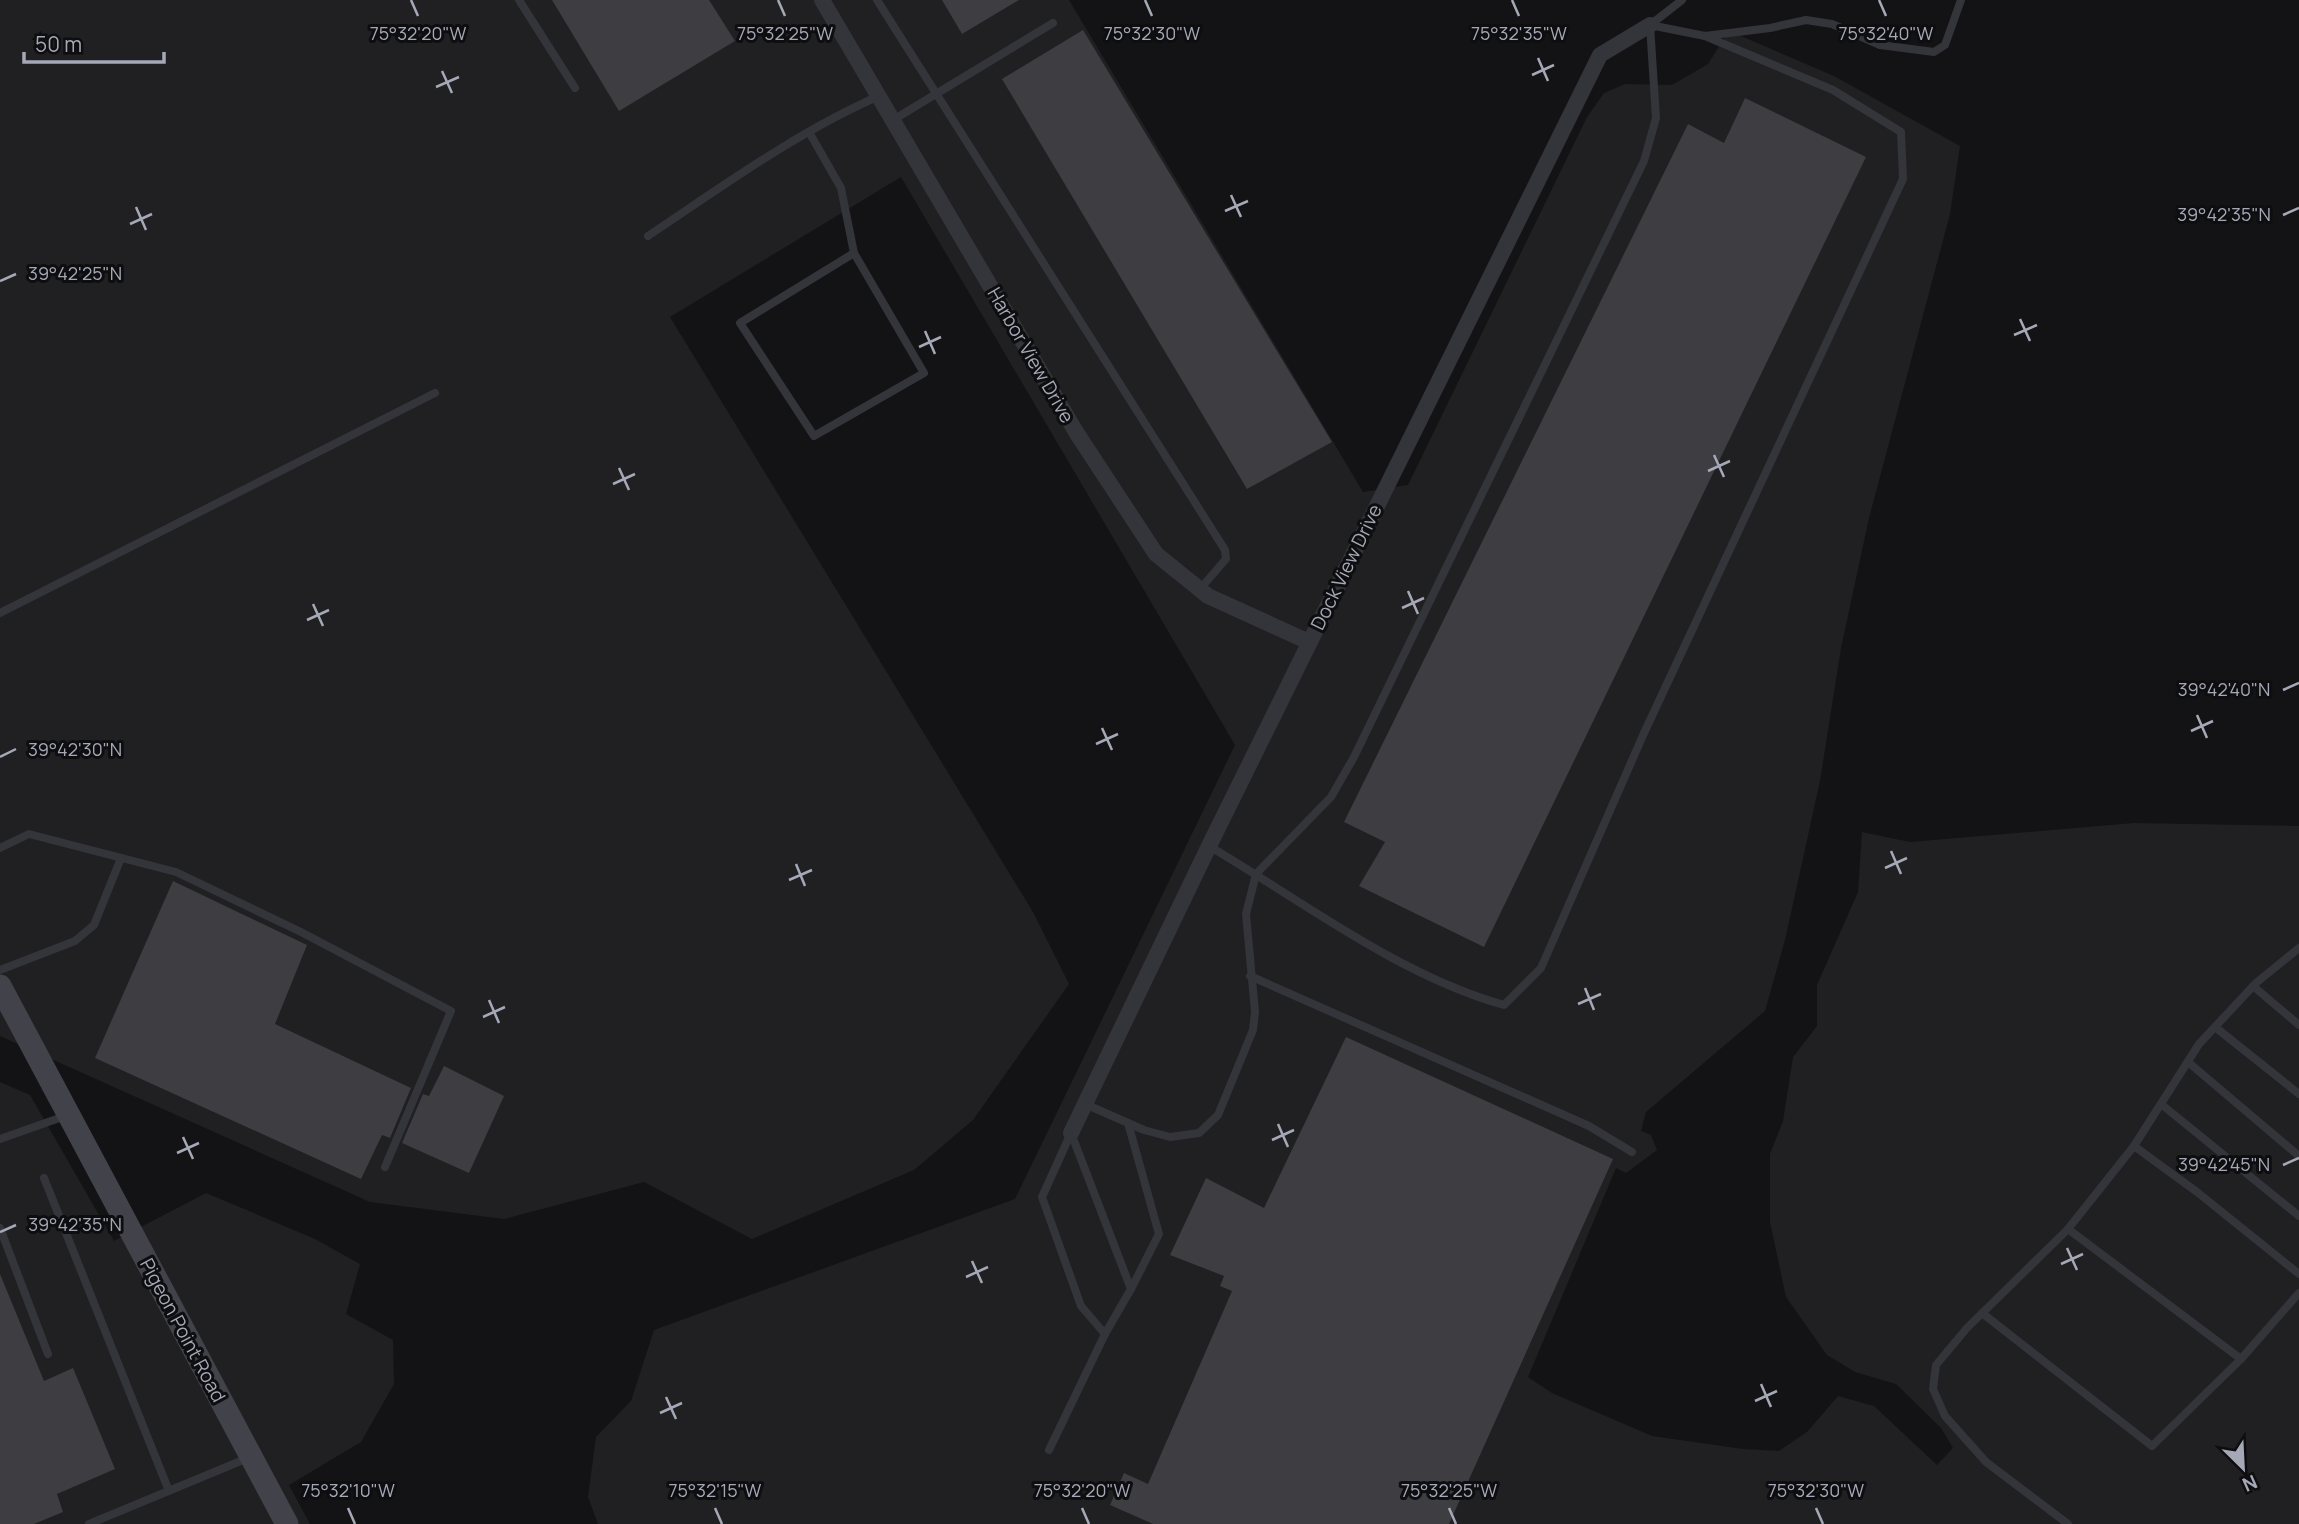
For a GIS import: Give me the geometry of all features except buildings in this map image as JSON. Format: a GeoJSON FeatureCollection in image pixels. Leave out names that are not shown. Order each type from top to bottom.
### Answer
{"type":"FeatureCollection","features":[{"type":"Feature","properties":{"kind":"street","name":"Harbor View Drive"},"geometry":{"type":"LineString","coordinates":[[822,0],[1116,493],[1156,554],[1199,589],[1309,642]]}},
{"type":"Feature","properties":{"kind":"street","name":"Dock View Drive"},"geometry":{"type":"LineString","coordinates":[[1071,1133],[1309,642],[1600,55],[1650,25]]}},
{"type":"Feature","properties":{"kind":"street","name":"Pigeon Point Road"},"geometry":{"type":"LineString","coordinates":[[0,986],[287,1524]]}},
{"type":"Feature","properties":{"kind":"lane"},"geometry":{"type":"LineString","coordinates":[[519,0],[575,88]]}},
{"type":"Feature","properties":{"kind":"lane"},"geometry":{"type":"LineString","coordinates":[[877,0],[1225,550],[1226,559],[1199,589]]}},
{"type":"Feature","properties":{"kind":"lane"},"geometry":{"type":"LineString","coordinates":[[1650,25],[1682,0]]}},
{"type":"Feature","properties":{"kind":"lane"},"geometry":{"type":"LineString","coordinates":[[1705,36],[1770,29],[1806,20],[1832,24],[1880,45],[1934,52],[1945,45],[1961,0]]}},
{"type":"Feature","properties":{"kind":"lane"},"geometry":{"type":"LineString","coordinates":[[893,120],[1053,23]]}},
{"type":"Feature","properties":{"kind":"lane"},"geometry":{"type":"LineString","coordinates":[[1209,846],[1385,954],[1465,994],[1504,1004],[1541,968],[1644,733],[1903,179],[1901,132],[1833,90],[1705,36],[1650,25]]}},
{"type":"Feature","properties":{"kind":"lane"},"geometry":{"type":"LineString","coordinates":[[1084,1103],[1128,1123],[1170,1137],[1199,1133],[1218,1115],[1254,1030],[1255,1012],[1246,914],[1256,874],[1331,797],[1354,757],[1644,162],[1656,118],[1650,25]]}},
{"type":"Feature","properties":{"kind":"lane"},"geometry":{"type":"LineString","coordinates":[[648,236],[809,132],[879,96]]}},
{"type":"Feature","properties":{"kind":"lane"},"geometry":{"type":"LineString","coordinates":[[809,132],[841,188],[855,253],[924,373],[814,436],[740,323],[855,253]]}},
{"type":"Feature","properties":{"kind":"lane"},"geometry":{"type":"LineString","coordinates":[[0,613],[435,393]]}},
{"type":"Feature","properties":{"kind":"lane"},"geometry":{"type":"LineString","coordinates":[[0,848],[29,834],[176,872],[301,932],[451,1011],[385,1167]]}},
{"type":"Feature","properties":{"kind":"lane"},"geometry":{"type":"LineString","coordinates":[[0,970],[75,941],[94,925],[121,858]]}},
{"type":"Feature","properties":{"kind":"lane"},"geometry":{"type":"LineString","coordinates":[[2068,1524],[1986,1462],[1945,1416],[1933,1389],[1937,1365],[1982,1313],[2068,1229],[2134,1146],[2188,1062],[2215,1027],[2253,986],[2299,948]]}},
{"type":"Feature","properties":{"kind":"lane"},"geometry":{"type":"LineString","coordinates":[[1250,976],[1590,1126],[1632,1152]]}},
{"type":"Feature","properties":{"kind":"lane"},"geometry":{"type":"LineString","coordinates":[[2253,986],[2299,1025]]}},
{"type":"Feature","properties":{"kind":"lane"},"geometry":{"type":"LineString","coordinates":[[2215,1027],[2299,1094]]}},
{"type":"Feature","properties":{"kind":"lane"},"geometry":{"type":"LineString","coordinates":[[2188,1062],[2299,1156]]}},
{"type":"Feature","properties":{"kind":"lane"},"geometry":{"type":"LineString","coordinates":[[2161,1104],[2299,1216]]}},
{"type":"Feature","properties":{"kind":"lane"},"geometry":{"type":"LineString","coordinates":[[0,1139],[68,1115]]}},
{"type":"Feature","properties":{"kind":"lane"},"geometry":{"type":"LineString","coordinates":[[1049,1450],[1105,1334],[1159,1234],[1128,1123]]}},
{"type":"Feature","properties":{"kind":"lane"},"geometry":{"type":"LineString","coordinates":[[1071,1133],[1131,1289]]}},
{"type":"Feature","properties":{"kind":"lane"},"geometry":{"type":"LineString","coordinates":[[1071,1133],[1041,1198],[1081,1306],[1105,1334]]}},
{"type":"Feature","properties":{"kind":"lane"},"geometry":{"type":"LineString","coordinates":[[2134,1146],[2197,1192],[2299,1274]]}},
{"type":"Feature","properties":{"kind":"lane"},"geometry":{"type":"LineString","coordinates":[[44,1178],[169,1491]]}},
{"type":"Feature","properties":{"kind":"lane"},"geometry":{"type":"LineString","coordinates":[[0,1228],[48,1354]]}},
{"type":"Feature","properties":{"kind":"lane"},"geometry":{"type":"LineString","coordinates":[[2068,1229],[2241,1359]]}},
{"type":"Feature","properties":{"kind":"lane"},"geometry":{"type":"LineString","coordinates":[[1982,1313],[2152,1446],[2241,1359],[2299,1293]]}},
{"type":"Feature","properties":{"kind":"lane"},"geometry":{"type":"LineString","coordinates":[[89,1524],[251,1457]]}},
{"type":"Feature","properties":{"kind":"shaded area"},"geometry":{"type":"Polygon","coordinates":[[[0,0],[1069,0],[1363,492],[1408,485],[1587,117],[1604,93],[1625,84],[1672,85],[1708,64],[1729,31],[1834,76],[1960,146],[1950,214],[1869,518],[1841,648],[1820,781],[1785,940],[1765,1011],[1646,1112],[1641,1131],[1651,1135],[1657,1150],[1626,1173],[1616,1168],[1528,1377],[1552,1393],[1652,1436],[1743,1449],[1779,1451],[1808,1431],[1838,1396],[1874,1406],[1937,1465],[1953,1448],[1941,1428],[1896,1384],[1855,1372],[1827,1355],[1786,1297],[1770,1222],[1770,1154],[1783,1121],[1793,1057],[1817,1026],[1817,985],[1858,892],[1862,832],[1910,842],[2134,823],[2299,826],[2299,1524],[598,1524],[588,1497],[596,1437],[631,1401],[654,1330],[1015,1199],[1235,745],[901,177],[670,317],[1033,912],[1069,984],[973,1120],[914,1170],[752,1239],[644,1182],[504,1219],[370,1202],[0,1036],[0,0]]]}},
{"type":"Feature","properties":{"kind":"shaded area"},"geometry":{"type":"Polygon","coordinates":[[[0,1082],[30,1095],[114,1241],[206,1193],[315,1239],[360,1264],[346,1314],[393,1340],[394,1384],[361,1442],[289,1485],[310,1524],[0,1524],[0,1082]]]}}]}
